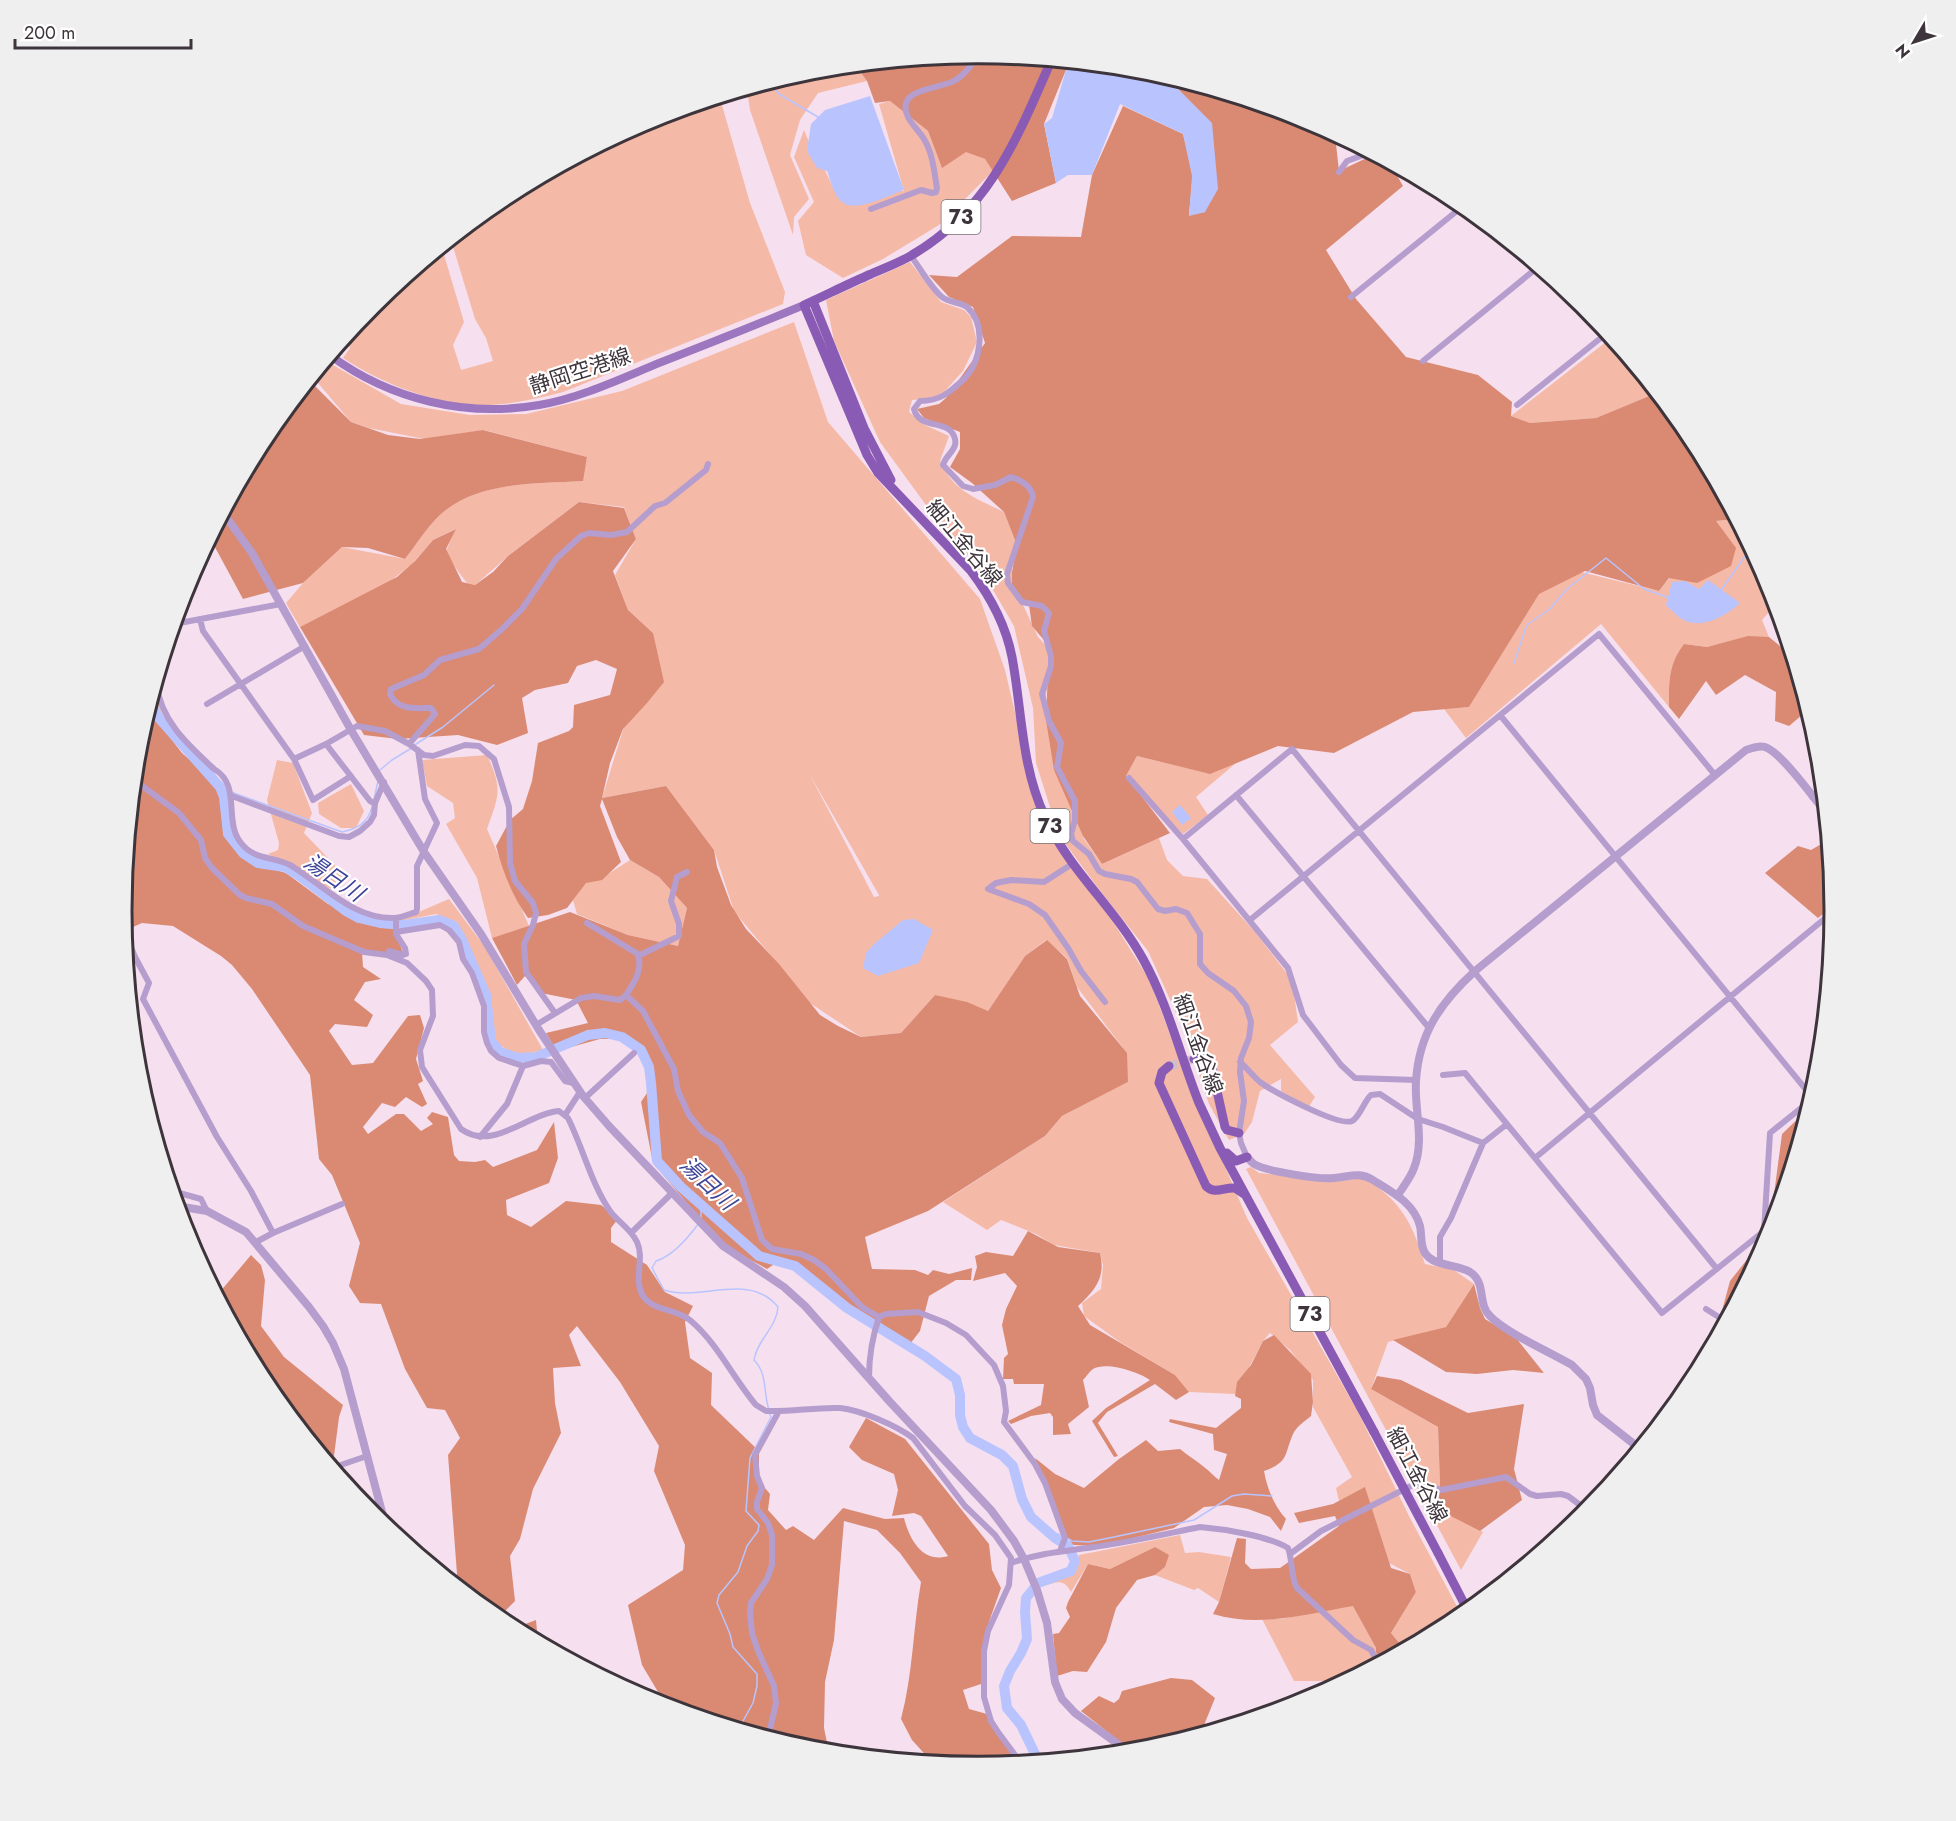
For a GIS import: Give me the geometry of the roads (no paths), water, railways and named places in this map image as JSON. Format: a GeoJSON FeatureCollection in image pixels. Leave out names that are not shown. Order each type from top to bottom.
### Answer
{"type":"FeatureCollection","features":[{"type":"Feature","properties":{"kind":"main road","name":"73"},"geometry":{"type":"LineString","coordinates":[[808,303],[911,256],[958,221],[997,174],[1029,112],[1048,68]]}},
{"type":"Feature","properties":{"kind":"main road","name":"静岡空港線"},"geometry":{"type":"LineString","coordinates":[[336,360],[360,376],[431,403],[469,409],[503,410],[539,405],[589,391],[808,303]]}},
{"type":"Feature","properties":{"kind":"main road","name":"細江金谷線"},"geometry":{"type":"LineString","coordinates":[[808,303],[867,455],[878,473],[970,571],[984,588],[993,605],[1012,654],[1033,788],[1045,817],[1072,864],[1123,927],[1143,957],[1159,990],[1199,1103],[1220,1148],[1464,1603]]}},
{"type":"Feature","properties":{"kind":"main road"},"geometry":{"type":"LineString","coordinates":[[1194,1059],[1202,1058],[1210,1064],[1225,1127],[1227,1130],[1239,1133]]}},
{"type":"Feature","properties":{"kind":"main road"},"geometry":{"type":"LineString","coordinates":[[1169,1066],[1162,1072],[1159,1083],[1206,1186],[1216,1191],[1235,1188],[1246,1196]]}},
{"type":"Feature","properties":{"kind":"main road"},"geometry":{"type":"LineString","coordinates":[[1220,1148],[1236,1161],[1247,1157]]}},
{"type":"Feature","properties":{"kind":"main road"},"geometry":{"type":"LineString","coordinates":[[1239,1181],[1240,1164],[1247,1157]]}},
{"type":"Feature","properties":{"kind":"main road"},"geometry":{"type":"LineString","coordinates":[[1228,1188],[1232,1177],[1230,1166]]}},
{"type":"Feature","properties":{"kind":"street"},"geometry":{"type":"LineString","coordinates":[[871,209],[921,190],[936,192],[931,154],[908,117],[906,105],[908,99],[928,87],[955,81],[971,64]]}},
{"type":"Feature","properties":{"kind":"street"},"geometry":{"type":"LineString","coordinates":[[1339,172],[1347,161],[1360,156]]}},
{"type":"Feature","properties":{"kind":"street"},"geometry":{"type":"LineString","coordinates":[[1352,297],[1455,212]]}},
{"type":"Feature","properties":{"kind":"street"},"geometry":{"type":"LineString","coordinates":[[911,256],[942,297],[966,306],[973,315],[981,339],[978,353],[969,373],[938,400],[920,402],[914,409],[915,413],[925,423],[946,428],[952,433],[955,438],[954,449],[944,460],[943,465],[963,486],[973,489],[995,485],[1011,477],[1024,483],[1032,492],[1033,497],[1007,574],[1008,584],[1022,602],[1042,606],[1049,613],[1044,631],[1051,656],[1051,666],[1042,694],[1049,721],[1061,743],[1057,767],[1075,801],[1076,810],[1071,834],[1073,841],[1085,848],[1099,870],[1105,874],[1137,882],[1158,909],[1176,909],[1183,911],[1191,918],[1198,928],[1201,939],[1200,964],[1208,973],[1234,992],[1250,1014],[1249,1038],[1240,1062],[1244,1101],[1239,1133],[1247,1157],[1254,1164],[1276,1171],[1318,1178],[1365,1175],[1398,1195],[1408,1204],[1418,1220],[1425,1254],[1440,1263],[1471,1273],[1479,1282],[1483,1307],[1488,1315],[1500,1325],[1579,1370],[1590,1388],[1597,1415],[1634,1444]]}},
{"type":"Feature","properties":{"kind":"street"},"geometry":{"type":"LineString","coordinates":[[1423,361],[1533,271]]}},
{"type":"Feature","properties":{"kind":"street"},"geometry":{"type":"LineString","coordinates":[[1517,405],[1600,338]]}},
{"type":"Feature","properties":{"kind":"street"},"geometry":{"type":"LineString","coordinates":[[409,744],[435,714],[430,708],[403,708],[393,700],[390,694],[391,689],[424,675],[440,660],[479,649],[522,609],[556,559],[581,536],[590,533],[611,535],[627,532],[655,506],[665,503],[706,470],[708,464]]}},
{"type":"Feature","properties":{"kind":"street"},"geometry":{"type":"LineString","coordinates":[[228,519],[252,553],[351,730],[424,852],[481,934],[573,1083],[723,1246],[763,1272],[798,1300],[991,1510],[1024,1558],[1037,1590],[1047,1623],[1055,1682],[1062,1698],[1075,1713],[1118,1744]]}},
{"type":"Feature","properties":{"kind":"street"},"geometry":{"type":"LineString","coordinates":[[183,622],[281,604]]}},
{"type":"Feature","properties":{"kind":"street"},"geometry":{"type":"LineString","coordinates":[[200,619],[203,631],[294,759],[313,800],[351,776]]}},
{"type":"Feature","properties":{"kind":"street"},"geometry":{"type":"LineString","coordinates":[[1250,920],[1599,634],[1715,775]]}},
{"type":"Feature","properties":{"kind":"street"},"geometry":{"type":"LineString","coordinates":[[207,704],[304,646]]}},
{"type":"Feature","properties":{"kind":"street"},"geometry":{"type":"LineString","coordinates":[[159,700],[180,738],[220,773],[227,784],[232,796],[233,831],[241,844],[260,858],[290,864],[358,912],[396,918],[416,912],[417,866],[437,823],[425,799],[418,750]]}},
{"type":"Feature","properties":{"kind":"street"},"geometry":{"type":"LineString","coordinates":[[1500,715],[1805,1089]]}},
{"type":"Feature","properties":{"kind":"street"},"geometry":{"type":"LineString","coordinates":[[294,759],[357,726],[385,731],[424,755],[432,756],[465,745],[479,746],[494,759],[509,807],[510,863],[515,881],[533,903],[536,913],[534,925],[524,944],[526,972],[555,1013]]}},
{"type":"Feature","properties":{"kind":"street"},"geometry":{"type":"LineString","coordinates":[[326,744],[370,801],[375,804]]}},
{"type":"Feature","properties":{"kind":"street"},"geometry":{"type":"LineString","coordinates":[[1398,1195],[1414,1168],[1419,1147],[1416,1080],[1419,1057],[1438,1010],[1475,971],[1746,750],[1766,747],[1778,755],[1817,803]]}},
{"type":"Feature","properties":{"kind":"street"},"geometry":{"type":"LineString","coordinates":[[1183,839],[1292,749],[1717,1269]]}},
{"type":"Feature","properties":{"kind":"street"},"geometry":{"type":"LineString","coordinates":[[1129,778],[1183,839],[1288,968],[1303,1015],[1348,1072],[1355,1078],[1416,1080]]}},
{"type":"Feature","properties":{"kind":"street"},"geometry":{"type":"LineString","coordinates":[[232,796],[339,836],[349,837],[360,831],[374,816],[375,804],[384,783]]}},
{"type":"Feature","properties":{"kind":"street"},"geometry":{"type":"LineString","coordinates":[[141,785],[179,813],[201,840],[205,858],[212,868],[240,895],[272,904],[303,926],[362,952],[387,954],[407,963],[426,981],[432,990],[433,1016],[420,1050],[422,1067],[461,1129],[468,1134],[486,1138],[547,1112],[559,1111],[568,1118],[610,1211],[638,1243],[641,1260],[639,1285],[642,1294],[649,1302],[690,1319],[707,1336],[756,1405],[766,1411],[842,1408],[861,1413],[903,1431],[913,1438],[965,1506],[995,1535],[1011,1558],[1009,1585],[988,1631],[984,1650],[984,1696],[991,1721],[1015,1755]]}},
{"type":"Feature","properties":{"kind":"street"},"geometry":{"type":"LineString","coordinates":[[1812,797],[1816,793]]}},
{"type":"Feature","properties":{"kind":"street"},"geometry":{"type":"LineString","coordinates":[[1236,795],[1429,1028]]}},
{"type":"Feature","properties":{"kind":"street"},"geometry":{"type":"LineString","coordinates":[[1072,864],[1044,882],[1011,880],[996,883],[988,889],[1029,904],[1045,915],[1081,971],[1105,1002]]}},
{"type":"Feature","properties":{"kind":"street"},"geometry":{"type":"LineString","coordinates":[[638,956],[680,936],[679,924],[671,901],[677,877],[687,872]]}},
{"type":"Feature","properties":{"kind":"street"},"geometry":{"type":"LineString","coordinates":[[387,954],[389,951],[406,954],[396,932],[396,918]]}},
{"type":"Feature","properties":{"kind":"street"},"geometry":{"type":"LineString","coordinates":[[1535,1158],[1824,920]]}},
{"type":"Feature","properties":{"kind":"street"},"geometry":{"type":"LineString","coordinates":[[537,1028],[555,1013],[581,998],[594,996],[620,1000],[626,995],[638,972],[640,963],[638,956],[587,923]]}},
{"type":"Feature","properties":{"kind":"street"},"geometry":{"type":"LineString","coordinates":[[396,932],[440,925],[454,934],[484,1006],[484,1032],[491,1052],[499,1058],[523,1066],[541,1061],[551,1062],[565,1081],[573,1083]]}},
{"type":"Feature","properties":{"kind":"street"},"geometry":{"type":"LineString","coordinates":[[134,966],[149,983],[143,999],[217,1137],[251,1191],[273,1233]]}},
{"type":"Feature","properties":{"kind":"street"},"geometry":{"type":"LineString","coordinates":[[626,995],[643,1011],[674,1069],[678,1091],[689,1115],[703,1131],[720,1143],[742,1178],[762,1240],[772,1249],[801,1254],[814,1260],[826,1269],[849,1296],[879,1317]]}},
{"type":"Feature","properties":{"kind":"street"},"geometry":{"type":"LineString","coordinates":[[565,1115],[582,1095],[634,1053]]}},
{"type":"Feature","properties":{"kind":"street"},"geometry":{"type":"LineString","coordinates":[[1240,1062],[1260,1082],[1313,1111],[1336,1120],[1356,1119],[1371,1095],[1380,1094],[1418,1119],[1443,1126],[1483,1143]]}},
{"type":"Feature","properties":{"kind":"street"},"geometry":{"type":"LineString","coordinates":[[480,1137],[507,1104],[523,1066]]}},
{"type":"Feature","properties":{"kind":"street"},"geometry":{"type":"LineString","coordinates":[[1443,1075],[1465,1073],[1662,1313],[1760,1234]]}},
{"type":"Feature","properties":{"kind":"street"},"geometry":{"type":"LineString","coordinates":[[1765,1221],[1770,1133],[1800,1108]]}},
{"type":"Feature","properties":{"kind":"street"},"geometry":{"type":"LineString","coordinates":[[1440,1263],[1440,1237],[1451,1218],[1483,1143],[1507,1124]]}},
{"type":"Feature","properties":{"kind":"street"},"geometry":{"type":"LineString","coordinates":[[631,1233],[672,1193]]}},
{"type":"Feature","properties":{"kind":"street"},"geometry":{"type":"LineString","coordinates":[[181,1194],[201,1199],[207,1211]]}},
{"type":"Feature","properties":{"kind":"street"},"geometry":{"type":"LineString","coordinates":[[256,1242],[342,1204]]}},
{"type":"Feature","properties":{"kind":"street"},"geometry":{"type":"LineString","coordinates":[[186,1208],[207,1211],[230,1221],[246,1232],[309,1307],[333,1343],[344,1369],[382,1511]]}},
{"type":"Feature","properties":{"kind":"street"},"geometry":{"type":"LineString","coordinates":[[1706,1309],[1719,1318]]}},
{"type":"Feature","properties":{"kind":"street"},"geometry":{"type":"LineString","coordinates":[[869,1377],[868,1353],[879,1317],[886,1314],[918,1312],[946,1323],[966,1335],[994,1365],[1000,1377],[1006,1411],[1004,1422],[1035,1464],[1045,1483],[1065,1538],[1060,1551]]}},
{"type":"Feature","properties":{"kind":"street"},"geometry":{"type":"LineString","coordinates":[[770,1730],[776,1703],[774,1686],[752,1633],[750,1614],[751,1603],[767,1579],[772,1565],[772,1535],[768,1523],[758,1509],[762,1488],[757,1476],[755,1455],[779,1411]]}},
{"type":"Feature","properties":{"kind":"street"},"geometry":{"type":"LineString","coordinates":[[339,1465],[367,1456]]}},
{"type":"Feature","properties":{"kind":"street"},"geometry":{"type":"LineString","coordinates":[[1290,1554],[1321,1531],[1420,1484],[1441,1490],[1506,1477],[1530,1494],[1537,1496],[1561,1494],[1580,1505]]}},
{"type":"Feature","properties":{"kind":"street"},"geometry":{"type":"LineString","coordinates":[[1011,1563],[1060,1551],[1200,1527],[1274,1541],[1288,1548],[1292,1580],[1297,1588],[1353,1641],[1371,1650],[1375,1657]]}},
{"type":"Feature","properties":{"kind":"water"},"geometry":{"type":"Polygon","coordinates":[[[1066,70],[1143,81],[1178,89],[1212,123],[1218,189],[1205,212],[1189,216],[1192,176],[1183,134],[1120,104],[1092,175],[1068,175],[1056,183],[1044,124],[1052,118],[1066,70]]]}},
{"type":"Feature","properties":{"kind":"water"},"geometry":{"type":"Polygon","coordinates":[[[870,96],[904,190],[874,201],[851,206],[838,198],[827,171],[817,168],[807,151],[811,124],[825,110],[870,96]]]}},
{"type":"Feature","properties":{"kind":"water"},"geometry":{"type":"Polygon","coordinates":[[[1708,580],[1740,603],[1727,613],[1703,623],[1687,622],[1666,605],[1672,582],[1685,581],[1699,589],[1708,580]]]}},
{"type":"Feature","properties":{"kind":"water"},"geometry":{"type":"Polygon","coordinates":[[[1180,805],[1191,818],[1182,825],[1172,812],[1180,805]]]}},
{"type":"Feature","properties":{"kind":"water"},"geometry":{"type":"Polygon","coordinates":[[[914,919],[933,930],[919,963],[878,976],[863,968],[866,953],[874,944],[903,920],[914,919]]]}},
{"type":"Feature","properties":{"kind":"waterway"},"geometry":{"type":"LineString","coordinates":[[775,89],[818,117]]}},
{"type":"Feature","properties":{"kind":"waterway"},"geometry":{"type":"LineString","coordinates":[[1721,590],[1746,555]]}},
{"type":"Feature","properties":{"kind":"waterway"},"geometry":{"type":"LineString","coordinates":[[1514,663],[1528,624],[1550,609],[1567,589],[1606,558],[1644,589],[1667,597]]}},
{"type":"Feature","properties":{"kind":"waterway"},"geometry":{"type":"LineString","coordinates":[[413,746],[443,727],[494,685]]}},
{"type":"Feature","properties":{"kind":"waterway","name":"湯日川"},"geometry":{"type":"LineString","coordinates":[[156,713],[220,787],[224,797],[228,834],[243,853],[258,863],[285,867],[359,918],[404,925],[439,920],[454,926],[486,995],[491,1041],[500,1052],[518,1058],[536,1057],[588,1035],[605,1033],[622,1037],[641,1050],[649,1067],[657,1161],[681,1187],[759,1256],[795,1266],[847,1308],[925,1356],[956,1379],[960,1395],[960,1415],[963,1427],[970,1438],[1002,1455],[1013,1466],[1022,1499],[1031,1517],[1068,1546],[1075,1561],[1071,1571],[1038,1583],[1026,1598],[1027,1639],[1004,1686],[1007,1708],[1021,1725],[1036,1755]]}},
{"type":"Feature","properties":{"kind":"waterway"},"geometry":{"type":"LineString","coordinates":[[380,770],[410,749]]}},
{"type":"Feature","properties":{"kind":"waterway"},"geometry":{"type":"LineString","coordinates":[[374,799],[378,781]]}},
{"type":"Feature","properties":{"kind":"waterway","name":"湯日川"},"geometry":{"type":"LineString","coordinates":[[220,787],[227,790]]}},
{"type":"Feature","properties":{"kind":"waterway"},"geometry":{"type":"LineString","coordinates":[[231,792],[342,832],[361,824],[368,817],[372,807]]}},
{"type":"Feature","properties":{"kind":"waterway","name":"湯日川"},"geometry":{"type":"LineString","coordinates":[[681,1187],[701,1208],[701,1219]]}},
{"type":"Feature","properties":{"kind":"waterway"},"geometry":{"type":"LineString","coordinates":[[699,1223],[680,1246],[656,1261],[652,1268],[664,1290],[678,1293],[739,1289],[753,1291],[766,1296],[778,1307],[774,1321],[759,1346],[754,1360],[763,1377],[769,1410]]}},
{"type":"Feature","properties":{"kind":"waterway"},"geometry":{"type":"LineString","coordinates":[[744,1723],[753,1703],[757,1674],[733,1647],[717,1603],[719,1595],[738,1572],[747,1546],[758,1531],[759,1525],[746,1511],[750,1458],[771,1417],[770,1414]]}},
{"type":"Feature","properties":{"kind":"waterway"},"geometry":{"type":"LineString","coordinates":[[1067,1538],[1072,1541],[1089,1542],[1114,1537],[1194,1520],[1232,1496],[1244,1494],[1272,1496]]}},
{"type":"Feature","properties":{"kind":"waterway","name":"湯日川"},"geometry":{"type":"LineString","coordinates":[[1055,1538],[1058,1534],[1060,1535]]}},
{"type":"Feature","properties":{"kind":"tunnel"},"geometry":{"type":"LineString","coordinates":[[1169,1066],[1194,1059]]}}]}
